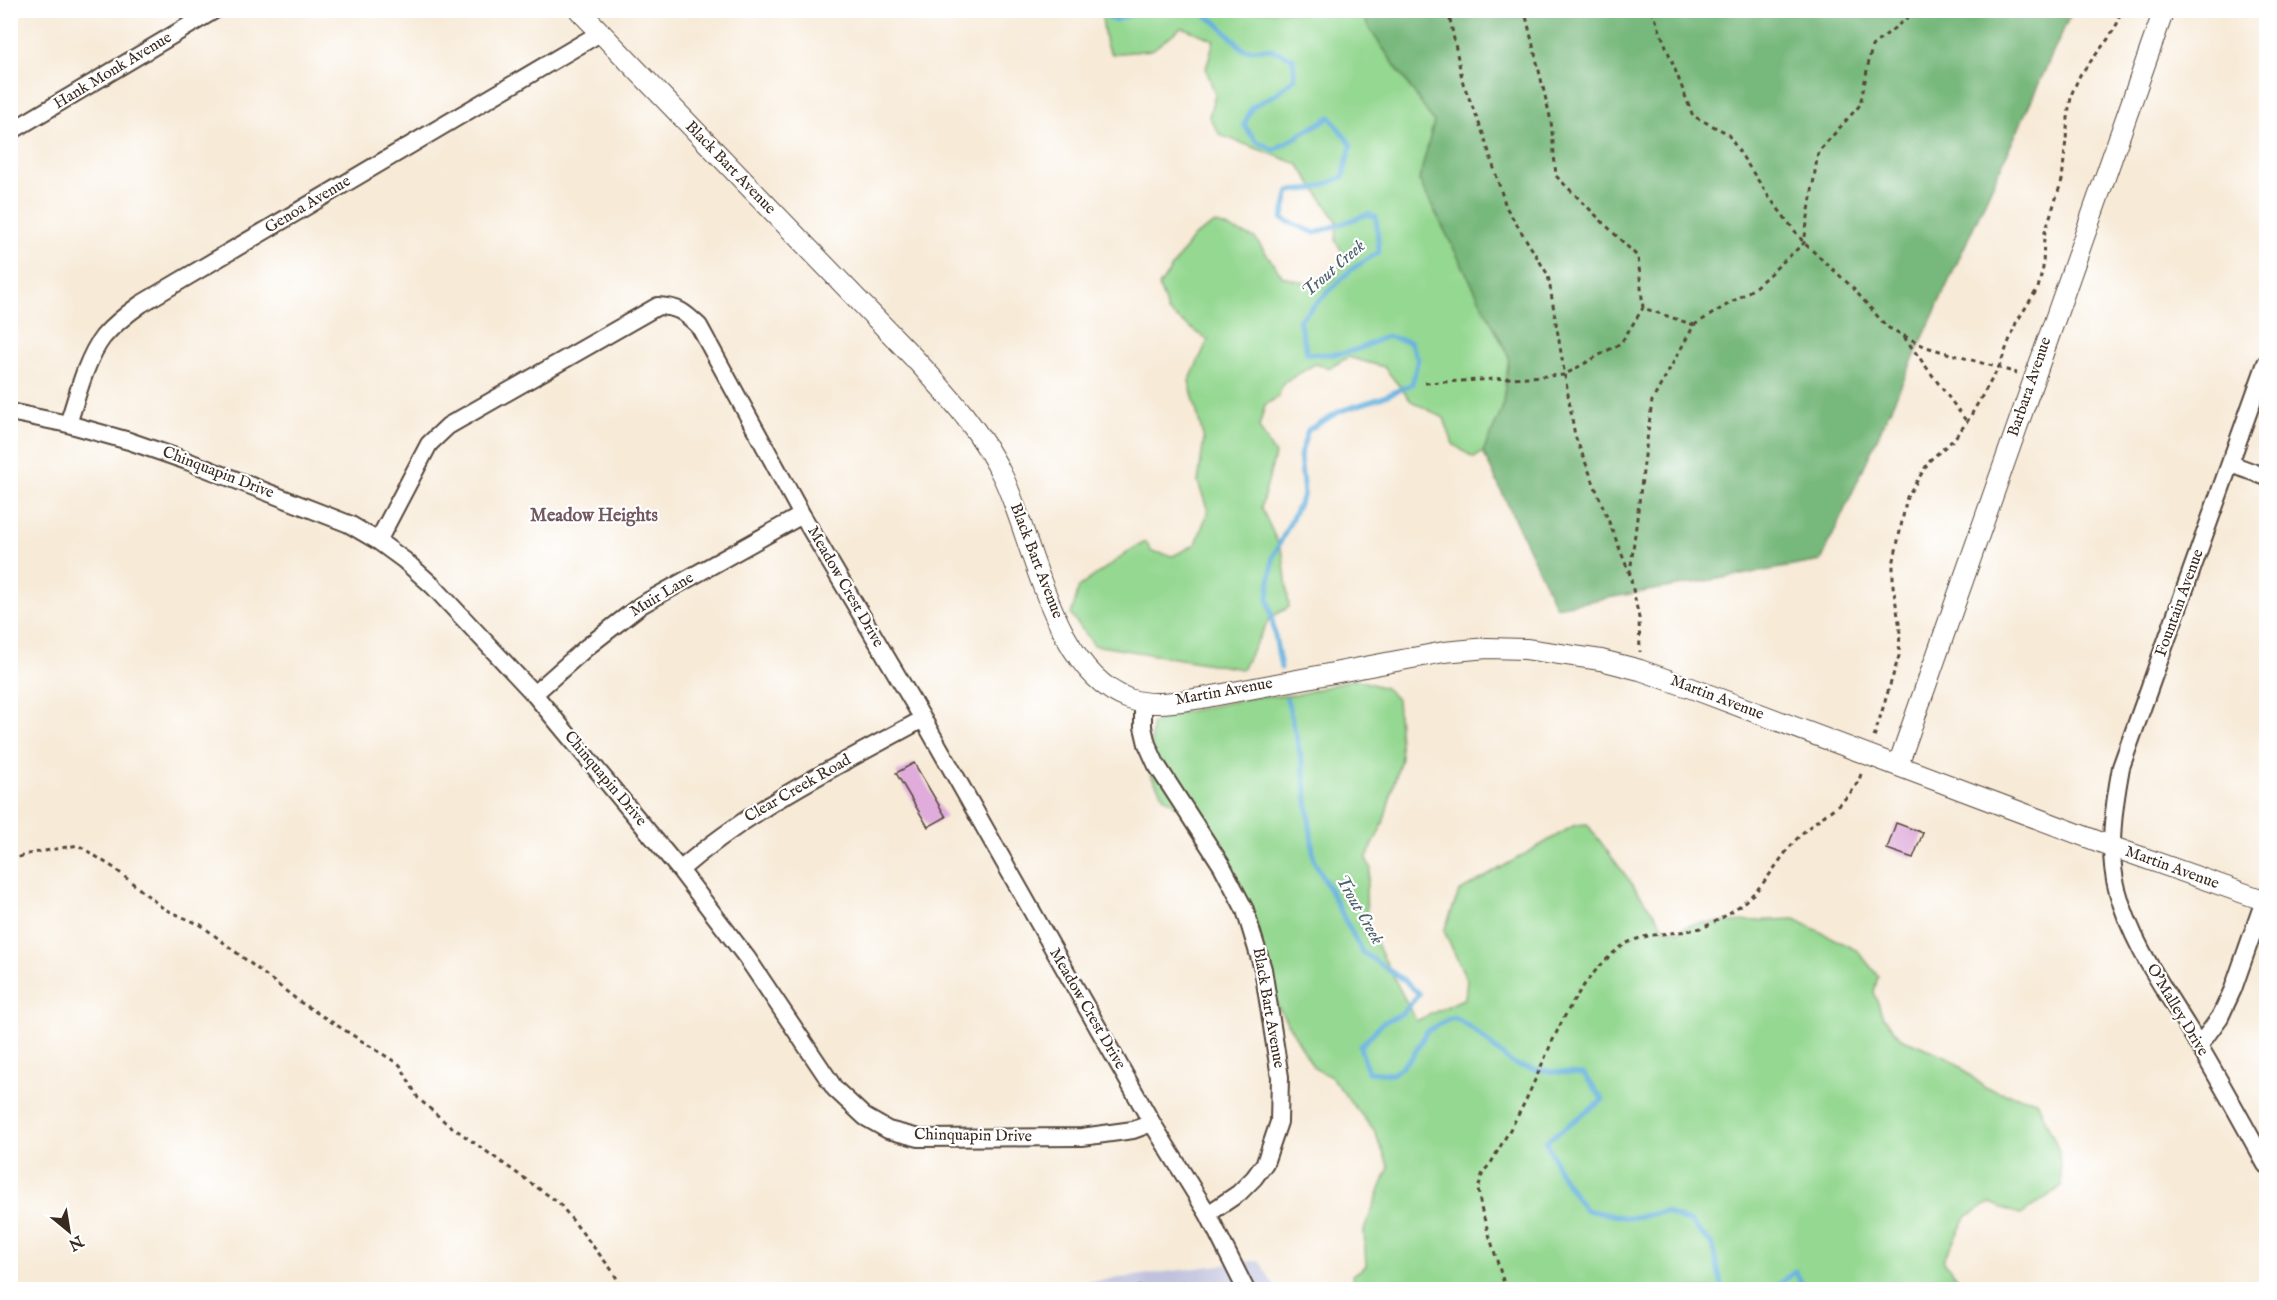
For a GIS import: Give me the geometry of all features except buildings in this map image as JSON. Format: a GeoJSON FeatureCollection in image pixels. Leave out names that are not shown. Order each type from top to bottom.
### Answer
{"type":"FeatureCollection","features":[{"type":"Feature","properties":{"kind":"street","name":"Hank Monk Avenue"},"geometry":{"type":"LineString","coordinates":[[10,132],[214,10]]}},
{"type":"Feature","properties":{"kind":"street","name":"Black Bart Avenue"},"geometry":{"type":"LineString","coordinates":[[579,10],[915,359],[962,412],[981,438],[1004,480],[1054,613],[1079,658],[1112,691],[1143,703],[1143,727],[1147,744],[1156,764],[1222,866],[1245,910],[1263,969],[1280,1077],[1279,1122],[1265,1163],[1239,1193],[1208,1214]]}},
{"type":"Feature","properties":{"kind":"street","name":"Barbara Avenue"},"geometry":{"type":"LineString","coordinates":[[1898,765],[2164,10]]}},
{"type":"Feature","properties":{"kind":"street","name":"Genoa Avenue"},"geometry":{"type":"LineString","coordinates":[[68,424],[91,358],[102,338],[119,320],[141,304],[600,33]]}},
{"type":"Feature","properties":{"kind":"street","name":"Meadow Crest Drive"},"geometry":{"type":"LineString","coordinates":[[378,541],[429,444],[448,426],[658,306],[674,307],[687,314],[699,326],[802,514],[922,719],[1152,1123],[1208,1214],[1246,1290]]}},
{"type":"Feature","properties":{"kind":"street","name":"Fountain Avenue"},"geometry":{"type":"LineString","coordinates":[[2112,847],[2114,804],[2121,767],[2266,363]]}},
{"type":"Feature","properties":{"kind":"street","name":"Chinquapin Drive"},"geometry":{"type":"LineString","coordinates":[[10,412],[68,424],[129,441],[187,461],[349,524],[404,560],[433,586],[534,694],[680,870],[747,958],[836,1089],[865,1117],[888,1130],[919,1138],[1082,1137],[1133,1130],[1152,1123]]}},
{"type":"Feature","properties":{"kind":"street"},"geometry":{"type":"LineString","coordinates":[[2231,464],[2266,477]]}},
{"type":"Feature","properties":{"kind":"street","name":"Muir Lane"},"geometry":{"type":"LineString","coordinates":[[534,694],[596,640],[641,606],[802,514]]}},
{"type":"Feature","properties":{"kind":"street","name":"Martin Avenue"},"geometry":{"type":"LineString","coordinates":[[1143,703],[1202,698],[1412,657],[1487,648],[1564,653],[1640,670],[1867,753],[2112,847],[2266,899]]}},
{"type":"Feature","properties":{"kind":"street","name":"Clear Creek Road"},"geometry":{"type":"LineString","coordinates":[[680,870],[758,811],[922,719]]}},
{"type":"Feature","properties":{"kind":"street","name":"O'Malley Drive"},"geometry":{"type":"LineString","coordinates":[[2112,847],[2116,888],[2133,937],[2199,1046],[2266,1165]]}},
{"type":"Feature","properties":{"kind":"street"},"geometry":{"type":"LineString","coordinates":[[2199,1046],[2220,1017],[2233,989],[2266,899]]}},
{"type":"Feature","properties":{"kind":"path"},"geometry":{"type":"LineString","coordinates":[[1448,10],[1463,83],[1484,136],[1506,207],[1548,275],[1575,436],[1630,575],[1639,618],[1640,670]]}},
{"type":"Feature","properties":{"kind":"path"},"geometry":{"type":"LineString","coordinates":[[1425,383],[1564,375],[1621,343],[1643,308],[1638,257],[1557,176],[1551,121],[1527,16],[1521,10]]}},
{"type":"Feature","properties":{"kind":"path"},"geometry":{"type":"LineString","coordinates":[[1652,10],[1693,116],[1727,133],[1769,197],[1804,243],[1851,286],[1887,327],[1926,346],[2033,377]]}},
{"type":"Feature","properties":{"kind":"path"},"geometry":{"type":"LineString","coordinates":[[1630,575],[1652,401],[1694,325],[1753,289],[1804,243],[1818,153],[1860,105],[1872,46],[1917,10]]}},
{"type":"Feature","properties":{"kind":"path"},"geometry":{"type":"LineString","coordinates":[[1506,1290],[1481,1208],[1478,1189],[1483,1172],[1491,1163],[1529,1094],[1564,1014],[1585,982],[1620,948],[1641,938],[1705,926],[1733,909],[1757,890],[1780,859],[1807,829],[1840,804],[1858,783],[1899,656],[1900,628],[1893,586],[1893,565],[1907,497],[1930,460],[1953,440],[1967,422],[1999,368],[2016,323],[2038,288],[2043,268],[2044,235],[2062,180],[2068,108],[2072,93],[2080,75],[2112,32],[2121,10]]}},
{"type":"Feature","properties":{"kind":"path"},"geometry":{"type":"LineString","coordinates":[[1643,308],[1694,325]]}},
{"type":"Feature","properties":{"kind":"path"},"geometry":{"type":"LineString","coordinates":[[1903,335],[1967,422]]}},
{"type":"Feature","properties":{"kind":"path"},"geometry":{"type":"LineString","coordinates":[[10,860],[78,845],[114,868],[164,909],[201,925],[300,1002],[400,1065],[418,1098],[445,1122],[559,1203],[611,1269],[624,1290]]}},
{"type":"Feature","properties":{"kind":"path"},"geometry":{"type":"LineString","coordinates":[[1111,1290],[1183,1282],[1193,1290]]}},
{"type":"Feature","properties":{"kind":"shaded area"},"geometry":{"type":"Polygon","coordinates":[[[1259,1260],[1276,1289],[1025,1290],[1259,1260]]]}},
{"type":"Feature","properties":{"kind":"green space"},"geometry":{"type":"Polygon","coordinates":[[[1101,11],[1362,11],[1367,25],[1434,122],[1419,180],[1509,357],[1502,410],[1483,452],[1474,458],[1453,444],[1444,418],[1411,401],[1384,367],[1348,357],[1330,368],[1315,364],[1283,383],[1278,397],[1265,405],[1259,427],[1275,455],[1261,507],[1283,554],[1289,607],[1270,618],[1242,669],[1094,645],[1071,615],[1079,587],[1134,548],[1146,542],[1151,551],[1173,556],[1196,544],[1208,511],[1198,482],[1204,440],[1189,381],[1208,340],[1168,312],[1159,286],[1193,237],[1215,223],[1255,238],[1283,277],[1313,285],[1334,279],[1344,255],[1336,241],[1337,221],[1298,164],[1220,135],[1209,117],[1215,94],[1206,69],[1214,40],[1182,27],[1152,50],[1112,54],[1106,45],[1101,11]]]}},
{"type":"Feature","properties":{"kind":"green space"},"geometry":{"type":"Polygon","coordinates":[[[1362,11],[2072,11],[1821,561],[1556,607],[1483,452],[1502,410],[1509,357],[1419,180],[1434,122],[1367,25],[1362,11]]]}},
{"type":"Feature","properties":{"kind":"green space"},"geometry":{"type":"Polygon","coordinates":[[[1355,679],[1385,688],[1397,699],[1401,758],[1383,824],[1366,859],[1371,868],[1366,890],[1367,925],[1416,1021],[1465,998],[1467,980],[1444,931],[1459,892],[1575,825],[1587,824],[1665,928],[1679,931],[1690,925],[1704,923],[1795,919],[1858,951],[1878,976],[1874,992],[1883,1017],[1901,1038],[1950,1058],[1985,1088],[2037,1101],[2059,1151],[2061,1187],[2021,1215],[1990,1203],[1967,1216],[1943,1260],[1966,1289],[1353,1289],[1353,1275],[1366,1266],[1364,1230],[1389,1167],[1375,1132],[1331,1077],[1314,1068],[1271,995],[1203,823],[1164,797],[1150,774],[1152,724],[1166,716],[1256,697],[1296,695],[1355,679]]]}},
{"type":"Feature","properties":{"kind":"waterway","name":"Trout Creek"},"geometry":{"type":"LineString","coordinates":[[1096,10],[1114,20],[1145,10]]}},
{"type":"Feature","properties":{"kind":"waterway","name":"Trout Creek"},"geometry":{"type":"LineString","coordinates":[[1196,10],[1216,22],[1244,50],[1270,49],[1293,58],[1295,78],[1276,94],[1252,107],[1244,125],[1256,141],[1274,150],[1330,117],[1351,145],[1343,177],[1314,189],[1289,191],[1282,219],[1315,233],[1369,214],[1376,217],[1379,252],[1352,269],[1299,320],[1307,353],[1339,354],[1366,346],[1386,336],[1410,342],[1418,359],[1412,384],[1381,398],[1340,411],[1308,430],[1300,456],[1304,494],[1273,557],[1268,598],[1281,668]]}},
{"type":"Feature","properties":{"kind":"waterway","name":"Trout Creek"},"geometry":{"type":"LineString","coordinates":[[1287,699],[1303,765],[1314,860],[1362,952],[1405,981],[1419,994],[1403,1013],[1382,1023],[1360,1047],[1368,1072],[1393,1074],[1413,1056],[1427,1031],[1453,1017],[1469,1026],[1515,1064],[1584,1074],[1603,1100],[1546,1141],[1561,1175],[1585,1210],[1628,1218],[1665,1212],[1691,1223],[1712,1245],[1723,1290]]}},
{"type":"Feature","properties":{"kind":"waterway","name":"Trout Creek"},"geometry":{"type":"LineString","coordinates":[[1773,1290],[1795,1271],[1806,1290]]}},
{"type":"Feature","properties":{"kind":"district","name":"Meadow Heights"},"geometry":{"type":"Point","coordinates":[594,516]}}]}
